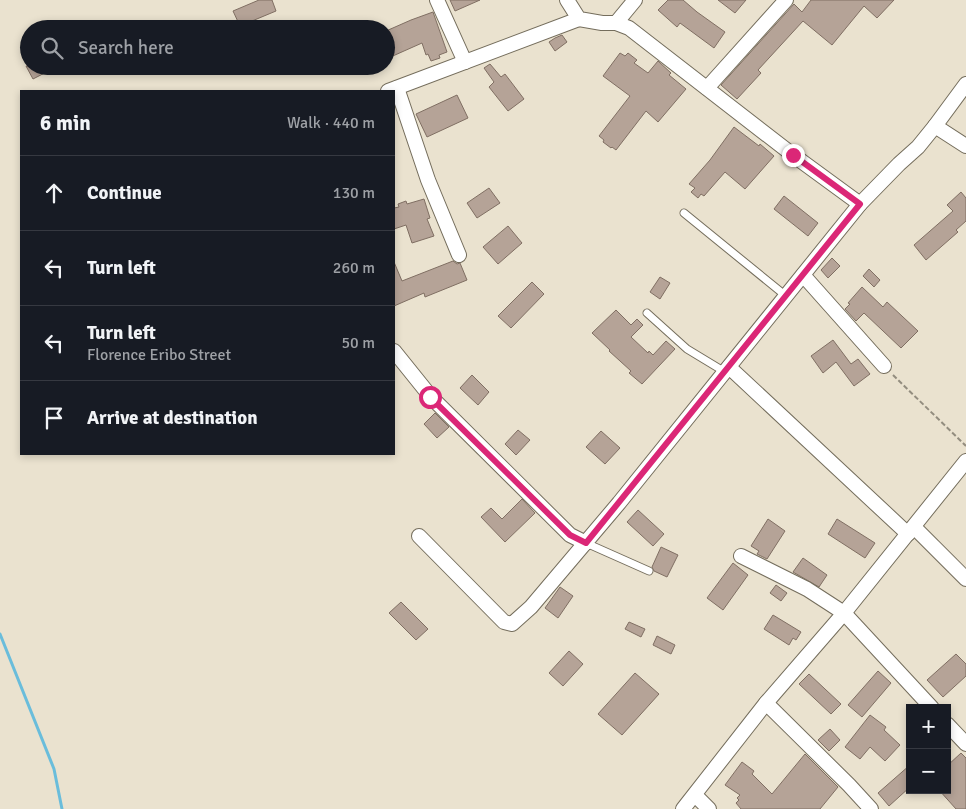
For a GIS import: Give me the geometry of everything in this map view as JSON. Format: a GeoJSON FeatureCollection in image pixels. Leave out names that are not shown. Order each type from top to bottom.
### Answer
{"type":"FeatureCollection","features":[{"type":"Feature","properties":{"kind":"street"},"geometry":{"type":"LineString","coordinates":[[437,0],[465,62]]}},
{"type":"Feature","properties":{"kind":"street"},"geometry":{"type":"LineString","coordinates":[[567,0],[579,19]]}},
{"type":"Feature","properties":{"kind":"street"},"geometry":{"type":"LineString","coordinates":[[616,22],[634,0]]}},
{"type":"Feature","properties":{"kind":"street"},"geometry":{"type":"LineString","coordinates":[[707,88],[786,0]]}},
{"type":"Feature","properties":{"kind":"street"},"geometry":{"type":"LineString","coordinates":[[393,90],[579,19],[602,23],[616,22],[629,28],[793,155],[860,204]]}},
{"type":"Feature","properties":{"kind":"street"},"geometry":{"type":"LineString","coordinates":[[419,536],[504,622],[512,624],[531,607],[586,543],[860,204],[898,164],[918,147],[966,84]]}},
{"type":"Feature","properties":{"kind":"street"},"geometry":{"type":"LineString","coordinates":[[395,95],[459,255]]}},
{"type":"Feature","properties":{"kind":"street"},"geometry":{"type":"LineString","coordinates":[[934,126],[966,146]]}},
{"type":"Feature","properties":{"kind":"street"},"geometry":{"type":"LineString","coordinates":[[803,275],[884,366]]}},
{"type":"Feature","properties":{"kind":"street"},"geometry":{"type":"LineString","coordinates":[[395,352],[430,397],[570,535],[586,543]]}},
{"type":"Feature","properties":{"kind":"street"},"geometry":{"type":"LineString","coordinates":[[727,369],[966,579]]}},
{"type":"Feature","properties":{"kind":"street"},"geometry":{"type":"LineString","coordinates":[[683,809],[766,703],[844,613],[966,461]]}},
{"type":"Feature","properties":{"kind":"street"},"geometry":{"type":"LineString","coordinates":[[741,556],[807,589],[844,613],[928,704]]}},
{"type":"Feature","properties":{"kind":"street"},"geometry":{"type":"LineString","coordinates":[[766,703],[871,809]]}},
{"type":"Feature","properties":{"kind":"street"},"geometry":{"type":"LineString","coordinates":[[951,728],[966,744]]}},
{"type":"Feature","properties":{"kind":"street"},"geometry":{"type":"LineString","coordinates":[[695,795],[709,809]]}},
{"type":"Feature","properties":{"kind":"lane"},"geometry":{"type":"LineString","coordinates":[[684,213],[786,296]]}},
{"type":"Feature","properties":{"kind":"lane"},"geometry":{"type":"LineString","coordinates":[[647,313],[687,349],[727,369]]}},
{"type":"Feature","properties":{"kind":"lane"},"geometry":{"type":"LineString","coordinates":[[586,543],[649,571]]}},
{"type":"Feature","properties":{"kind":"path"},"geometry":{"type":"LineString","coordinates":[[884,366],[966,446]]}},
{"type":"Feature","properties":{"kind":"building"},"geometry":{"type":"Polygon","coordinates":[[[259,0],[272,0],[276,11],[254,20],[237,20],[233,11],[259,0]]]}},
{"type":"Feature","properties":{"kind":"building"},"geometry":{"type":"Polygon","coordinates":[[[450,0],[480,0],[455,11],[450,0]]]}},
{"type":"Feature","properties":{"kind":"building"},"geometry":{"type":"Polygon","coordinates":[[[668,0],[683,0],[725,32],[714,48],[680,23],[677,27],[658,10],[668,0]]]}},
{"type":"Feature","properties":{"kind":"building"},"geometry":{"type":"Polygon","coordinates":[[[718,0],[746,0],[735,13],[718,0]]]}},
{"type":"Feature","properties":{"kind":"building"},"geometry":{"type":"Polygon","coordinates":[[[811,0],[894,0],[877,18],[864,6],[832,45],[803,21],[758,70],[761,73],[737,99],[721,85],[794,4],[802,12],[811,0]]]}},
{"type":"Feature","properties":{"kind":"building"},"geometry":{"type":"Polygon","coordinates":[[[433,12],[447,52],[439,55],[440,58],[431,61],[428,54],[426,55],[422,43],[395,55],[395,27],[433,12]]]}},
{"type":"Feature","properties":{"kind":"building"},"geometry":{"type":"Polygon","coordinates":[[[562,35],[567,42],[555,51],[549,42],[562,35]]]}},
{"type":"Feature","properties":{"kind":"building"},"geometry":{"type":"Polygon","coordinates":[[[620,53],[625,56],[628,53],[637,60],[634,63],[648,73],[658,61],[671,73],[669,75],[686,89],[658,122],[646,111],[616,150],[603,142],[604,140],[599,136],[630,96],[603,76],[620,53]]]}},
{"type":"Feature","properties":{"kind":"building"},"geometry":{"type":"Polygon","coordinates":[[[490,64],[501,77],[505,74],[524,99],[508,111],[489,87],[494,82],[484,68],[490,64]]]}},
{"type":"Feature","properties":{"kind":"building"},"geometry":{"type":"Polygon","coordinates":[[[31,75],[41,75],[33,79],[31,75]]]}},
{"type":"Feature","properties":{"kind":"building"},"geometry":{"type":"Polygon","coordinates":[[[457,95],[468,118],[427,137],[416,114],[457,95]]]}},
{"type":"Feature","properties":{"kind":"building"},"geometry":{"type":"Polygon","coordinates":[[[734,127],[774,156],[745,189],[725,172],[704,196],[701,194],[698,198],[691,192],[695,188],[689,184],[710,160],[734,127]]]}},
{"type":"Feature","properties":{"kind":"building"},"geometry":{"type":"Polygon","coordinates":[[[489,188],[500,203],[477,218],[467,203],[489,188]]]}},
{"type":"Feature","properties":{"kind":"building"},"geometry":{"type":"Polygon","coordinates":[[[961,192],[966,198],[966,221],[956,230],[958,232],[926,260],[914,245],[953,211],[947,205],[961,192]]]}},
{"type":"Feature","properties":{"kind":"building"},"geometry":{"type":"Polygon","coordinates":[[[784,196],[818,223],[808,236],[774,209],[784,196]]]}},
{"type":"Feature","properties":{"kind":"building"},"geometry":{"type":"Polygon","coordinates":[[[424,199],[430,218],[427,219],[434,236],[412,243],[406,225],[395,229],[395,208],[399,207],[398,204],[406,201],[407,204],[424,199]]]}},
{"type":"Feature","properties":{"kind":"building"},"geometry":{"type":"Polygon","coordinates":[[[508,226],[522,243],[498,264],[483,247],[508,226]]]}},
{"type":"Feature","properties":{"kind":"building"},"geometry":{"type":"Polygon","coordinates":[[[832,258],[840,266],[828,278],[821,270],[832,258]]]}},
{"type":"Feature","properties":{"kind":"building"},"geometry":{"type":"Polygon","coordinates":[[[453,261],[457,264],[460,263],[467,280],[425,297],[424,293],[395,306],[395,264],[402,281],[453,261]]]}},
{"type":"Feature","properties":{"kind":"building"},"geometry":{"type":"Polygon","coordinates":[[[869,269],[880,280],[874,287],[863,276],[869,269]]]}},
{"type":"Feature","properties":{"kind":"building"},"geometry":{"type":"Polygon","coordinates":[[[660,277],[670,283],[660,299],[650,292],[660,277]]]}},
{"type":"Feature","properties":{"kind":"building"},"geometry":{"type":"Polygon","coordinates":[[[532,282],[544,294],[511,328],[498,316],[532,282]]]}},
{"type":"Feature","properties":{"kind":"building"},"geometry":{"type":"Polygon","coordinates":[[[862,287],[883,307],[887,302],[918,331],[901,348],[864,313],[856,321],[845,309],[862,287]]]}},
{"type":"Feature","properties":{"kind":"building"},"geometry":{"type":"Polygon","coordinates":[[[616,310],[631,325],[637,319],[643,325],[631,337],[648,353],[649,351],[653,355],[666,341],[675,349],[642,384],[629,373],[631,371],[592,333],[616,310]]]}},
{"type":"Feature","properties":{"kind":"building"},"geometry":{"type":"Polygon","coordinates":[[[833,340],[851,364],[858,359],[870,374],[854,386],[836,362],[823,373],[811,356],[833,340]]]}},
{"type":"Feature","properties":{"kind":"building"},"geometry":{"type":"Polygon","coordinates":[[[472,375],[489,392],[478,405],[460,388],[472,375]]]}},
{"type":"Feature","properties":{"kind":"building"},"geometry":{"type":"Polygon","coordinates":[[[435,413],[449,427],[437,438],[424,424],[435,413]]]}},
{"type":"Feature","properties":{"kind":"building"},"geometry":{"type":"Polygon","coordinates":[[[518,430],[530,440],[516,455],[505,444],[518,430]]]}},
{"type":"Feature","properties":{"kind":"building"},"geometry":{"type":"Polygon","coordinates":[[[601,431],[620,448],[605,464],[586,447],[601,431]]]}},
{"type":"Feature","properties":{"kind":"building"},"geometry":{"type":"Polygon","coordinates":[[[522,499],[535,513],[505,542],[481,517],[491,508],[502,519],[522,499]]]}},
{"type":"Feature","properties":{"kind":"building"},"geometry":{"type":"Polygon","coordinates":[[[638,510],[664,534],[653,546],[627,522],[638,510]]]}},
{"type":"Feature","properties":{"kind":"building"},"geometry":{"type":"Polygon","coordinates":[[[768,519],[785,531],[767,559],[757,554],[759,551],[751,546],[768,519]]]}},
{"type":"Feature","properties":{"kind":"building"},"geometry":{"type":"Polygon","coordinates":[[[837,519],[875,543],[865,558],[828,534],[837,519]]]}},
{"type":"Feature","properties":{"kind":"building"},"geometry":{"type":"Polygon","coordinates":[[[661,547],[678,555],[667,577],[654,571],[652,567],[661,547]]]}},
{"type":"Feature","properties":{"kind":"building"},"geometry":{"type":"Polygon","coordinates":[[[803,558],[827,575],[819,587],[793,572],[803,558]]]}},
{"type":"Feature","properties":{"kind":"building"},"geometry":{"type":"Polygon","coordinates":[[[733,563],[748,575],[723,610],[707,598],[733,563]]]}},
{"type":"Feature","properties":{"kind":"building"},"geometry":{"type":"Polygon","coordinates":[[[776,585],[787,593],[781,601],[770,593],[776,585]]]}},
{"type":"Feature","properties":{"kind":"building"},"geometry":{"type":"Polygon","coordinates":[[[560,587],[573,596],[558,618],[545,608],[560,587]]]}},
{"type":"Feature","properties":{"kind":"building"},"geometry":{"type":"Polygon","coordinates":[[[401,602],[428,629],[416,640],[389,613],[401,602]]]}},
{"type":"Feature","properties":{"kind":"building"},"geometry":{"type":"Polygon","coordinates":[[[773,615],[801,632],[796,640],[793,638],[789,645],[764,629],[773,615]]]}},
{"type":"Feature","properties":{"kind":"building"},"geometry":{"type":"Polygon","coordinates":[[[629,622],[645,629],[641,637],[625,629],[629,622]]]}},
{"type":"Feature","properties":{"kind":"building"},"geometry":{"type":"Polygon","coordinates":[[[657,636],[675,645],[671,654],[653,645],[657,636]]]}},
{"type":"Feature","properties":{"kind":"building"},"geometry":{"type":"Polygon","coordinates":[[[569,651],[583,664],[563,686],[549,673],[569,651]]]}},
{"type":"Feature","properties":{"kind":"building"},"geometry":{"type":"Polygon","coordinates":[[[956,654],[966,664],[966,676],[943,697],[927,680],[956,654]]]}},
{"type":"Feature","properties":{"kind":"building"},"geometry":{"type":"Polygon","coordinates":[[[878,671],[891,683],[862,717],[848,705],[878,671]]]}},
{"type":"Feature","properties":{"kind":"building"},"geometry":{"type":"Polygon","coordinates":[[[635,673],[659,694],[622,735],[598,714],[635,673]]]}},
{"type":"Feature","properties":{"kind":"building"},"geometry":{"type":"Polygon","coordinates":[[[809,674],[841,704],[831,714],[799,684],[809,674]]]}},
{"type":"Feature","properties":{"kind":"building"},"geometry":{"type":"Polygon","coordinates":[[[870,715],[886,727],[884,730],[900,745],[885,761],[870,747],[860,759],[845,747],[870,715]]]}},
{"type":"Feature","properties":{"kind":"building"},"geometry":{"type":"Polygon","coordinates":[[[830,729],[840,740],[829,751],[818,740],[830,729]]]}},
{"type":"Feature","properties":{"kind":"building"},"geometry":{"type":"Polygon","coordinates":[[[961,753],[966,758],[966,809],[956,809],[943,794],[951,794],[951,762],[961,753]]]}},
{"type":"Feature","properties":{"kind":"building"},"geometry":{"type":"Polygon","coordinates":[[[805,754],[838,787],[820,809],[741,809],[736,803],[740,795],[725,785],[742,762],[754,771],[752,774],[772,794],[805,754]]]}},
{"type":"Feature","properties":{"kind":"building"},"geometry":{"type":"Polygon","coordinates":[[[906,768],[906,791],[889,806],[878,793],[906,768]]]}},
{"type":"Feature","properties":{"kind":"waterway"},"geometry":{"type":"LineString","coordinates":[[0,634],[54,769],[62,809]]}},
{"type":"Feature","properties":{"kind":"route"},"geometry":{"type":"LineString","coordinates":[[430,397],[570,535],[586,543],[860,204],[793,155]]}}]}
